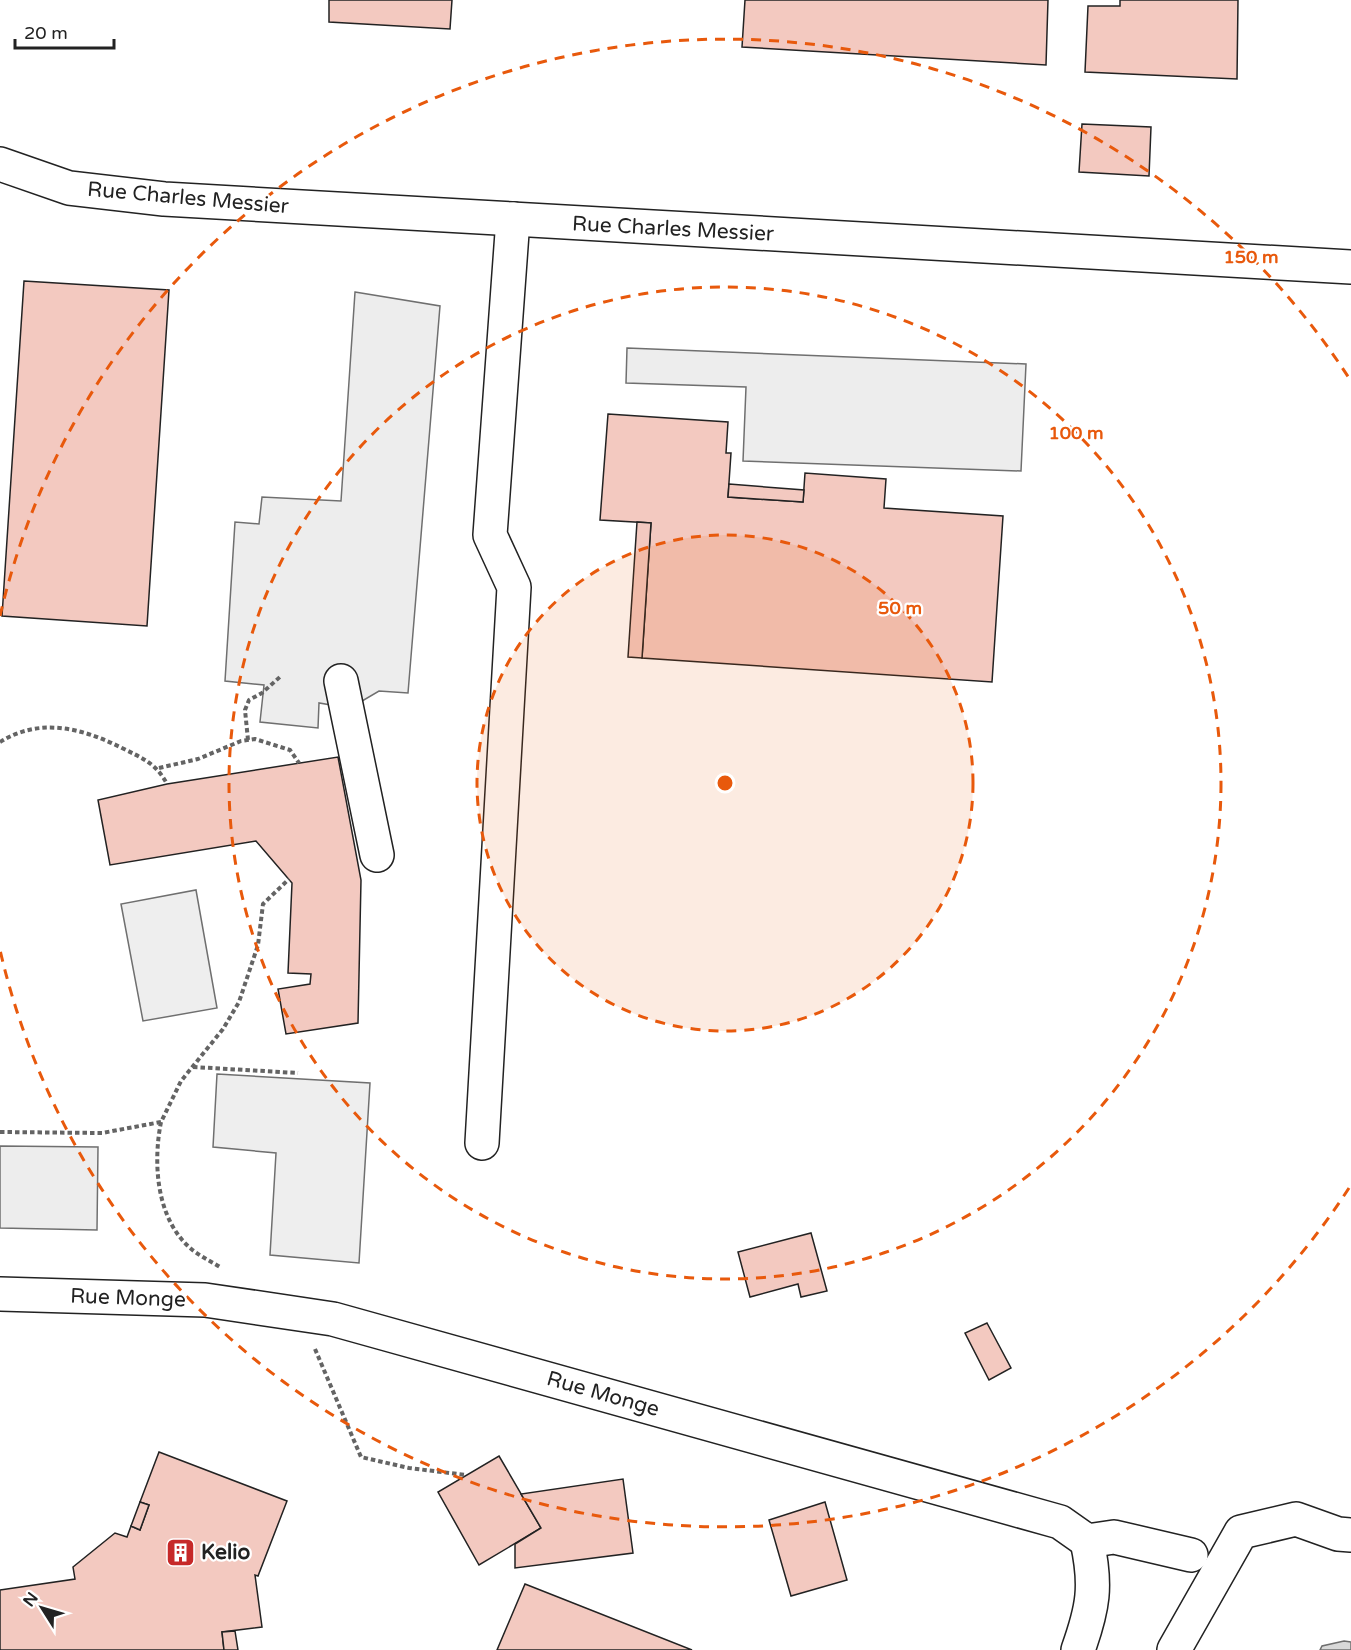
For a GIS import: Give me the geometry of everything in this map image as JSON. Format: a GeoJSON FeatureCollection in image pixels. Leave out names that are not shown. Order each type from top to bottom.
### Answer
{"type":"FeatureCollection","features":[{"type":"Feature","properties":{"kind":"street","name":"Rue Charles Messier"},"geometry":{"type":"LineString","coordinates":[[0,164],[69,188],[164,199],[1351,267]]}},
{"type":"Feature","properties":{"kind":"street"},"geometry":{"type":"LineString","coordinates":[[482,1143],[514,587],[490,536],[513,219]]}},
{"type":"Feature","properties":{"kind":"street"},"geometry":{"type":"LineString","coordinates":[[341,681],[377,855]]}},
{"type":"Feature","properties":{"kind":"street","name":"Rue Monge"},"geometry":{"type":"LineString","coordinates":[[0,1294],[205,1300],[333,1319],[1060,1522],[1087,1541]]}},
{"type":"Feature","properties":{"kind":"street"},"geometry":{"type":"LineString","coordinates":[[1173,1650],[1241,1532],[1296,1519],[1338,1534],[1351,1535]]}},
{"type":"Feature","properties":{"kind":"street"},"geometry":{"type":"LineString","coordinates":[[1078,1650],[1092,1612],[1092,1565],[1087,1541],[1114,1537],[1191,1555]]}},
{"type":"Feature","properties":{"kind":"path"},"geometry":{"type":"LineString","coordinates":[[248,740],[245,710],[249,700],[262,693],[281,676]]}},
{"type":"Feature","properties":{"kind":"path"},"geometry":{"type":"LineString","coordinates":[[0,742],[28,728],[77,729],[106,740],[159,768],[167,784]]}},
{"type":"Feature","properties":{"kind":"path"},"geometry":{"type":"LineString","coordinates":[[159,768],[198,759],[255,739],[290,750],[299,763]]}},
{"type":"Feature","properties":{"kind":"path"},"geometry":{"type":"LineString","coordinates":[[0,1132],[102,1133],[161,1122],[176,1091],[223,1029],[239,1002],[258,945],[262,904],[289,879]]}},
{"type":"Feature","properties":{"kind":"path"},"geometry":{"type":"LineString","coordinates":[[193,1067],[298,1073]]}},
{"type":"Feature","properties":{"kind":"shaded area"},"geometry":{"type":"Polygon","coordinates":[[[355,292],[440,306],[408,693],[379,691],[362,701],[360,710],[319,703],[318,728],[260,722],[264,685],[225,681],[235,522],[259,524],[262,497],[341,501],[355,292]]]}},
{"type":"Feature","properties":{"kind":"shaded area"},"geometry":{"type":"Polygon","coordinates":[[[627,348],[1026,364],[1021,471],[743,461],[746,387],[626,383],[627,348]]]}},
{"type":"Feature","properties":{"kind":"shaded area"},"geometry":{"type":"Polygon","coordinates":[[[196,890],[217,1008],[143,1021],[121,904],[196,890]]]}},
{"type":"Feature","properties":{"kind":"shaded area"},"geometry":{"type":"Polygon","coordinates":[[[217,1074],[370,1083],[359,1263],[270,1255],[276,1153],[213,1147],[217,1074]]]}},
{"type":"Feature","properties":{"kind":"shaded area"},"geometry":{"type":"Polygon","coordinates":[[[0,1146],[98,1147],[97,1230],[0,1228],[0,1146]]]}},
{"type":"Feature","properties":{"kind":"shaded area"},"geometry":{"type":"Polygon","coordinates":[[[1344,1641],[1351,1642],[1351,1650],[1320,1650],[1322,1646],[1344,1641]]]}},
{"type":"Feature","properties":{"kind":"building"},"geometry":{"type":"Polygon","coordinates":[[[329,0],[452,0],[450,29],[329,22],[329,0]]]}},
{"type":"Feature","properties":{"kind":"building"},"geometry":{"type":"Polygon","coordinates":[[[745,0],[1048,0],[1046,65],[742,47],[745,0]]]}},
{"type":"Feature","properties":{"kind":"building"},"geometry":{"type":"Polygon","coordinates":[[[1120,0],[1238,0],[1237,79],[1085,72],[1088,6],[1120,6],[1120,0]]]}},
{"type":"Feature","properties":{"kind":"building"},"geometry":{"type":"Polygon","coordinates":[[[1082,124],[1151,127],[1149,176],[1079,172],[1082,124]]]}},
{"type":"Feature","properties":{"kind":"building"},"geometry":{"type":"Polygon","coordinates":[[[24,281],[169,290],[147,626],[2,616],[24,281]]]}},
{"type":"Feature","properties":{"kind":"building"},"geometry":{"type":"Polygon","coordinates":[[[608,414],[728,422],[726,453],[731,453],[728,497],[803,502],[805,473],[886,479],[884,508],[1003,516],[992,682],[642,658],[651,523],[600,520],[608,414]]]}},
{"type":"Feature","properties":{"kind":"building"},"geometry":{"type":"Polygon","coordinates":[[[729,484],[804,490],[803,502],[728,497],[729,484]]]}},
{"type":"Feature","properties":{"kind":"building"},"geometry":{"type":"Polygon","coordinates":[[[637,522],[651,523],[642,658],[628,657],[637,522]]]}},
{"type":"Feature","properties":{"kind":"building"},"geometry":{"type":"Polygon","coordinates":[[[338,757],[361,880],[358,1023],[286,1034],[278,989],[310,984],[311,974],[288,973],[292,883],[256,841],[110,865],[98,800],[167,784],[338,757]]]}},
{"type":"Feature","properties":{"kind":"building"},"geometry":{"type":"Polygon","coordinates":[[[811,1233],[827,1291],[801,1297],[798,1284],[750,1297],[738,1252],[811,1233]]]}},
{"type":"Feature","properties":{"kind":"building"},"geometry":{"type":"Polygon","coordinates":[[[987,1323],[1011,1368],[989,1380],[965,1333],[987,1323]]]}},
{"type":"Feature","properties":{"kind":"building","name":"Kelio"},"geometry":{"type":"Polygon","coordinates":[[[159,1452],[287,1501],[258,1576],[255,1575],[262,1627],[222,1632],[224,1650],[0,1650],[0,1590],[75,1579],[73,1567],[115,1533],[127,1537],[131,1526],[140,1530],[149,1505],[140,1502],[159,1452]]]}},
{"type":"Feature","properties":{"kind":"building"},"geometry":{"type":"Polygon","coordinates":[[[499,1456],[541,1528],[479,1565],[438,1492],[499,1456]]]}},
{"type":"Feature","properties":{"kind":"building"},"geometry":{"type":"Polygon","coordinates":[[[623,1479],[633,1553],[515,1568],[515,1544],[541,1528],[521,1494],[623,1479]]]}},
{"type":"Feature","properties":{"kind":"building"},"geometry":{"type":"Polygon","coordinates":[[[140,1502],[149,1505],[140,1530],[131,1526],[140,1502]]]}},
{"type":"Feature","properties":{"kind":"building"},"geometry":{"type":"Polygon","coordinates":[[[825,1502],[847,1580],[791,1596],[769,1520],[825,1502]]]}},
{"type":"Feature","properties":{"kind":"building"},"geometry":{"type":"Polygon","coordinates":[[[525,1584],[692,1650],[497,1650],[525,1584]]]}},
{"type":"Feature","properties":{"kind":"building"},"geometry":{"type":"Polygon","coordinates":[[[235,1631],[238,1650],[224,1650],[222,1632],[235,1631]]]}},
{"type":"Feature","properties":{"kind":"place","name":"Kelio"},"geometry":{"type":"Point","coordinates":[180,1552]}}]}
